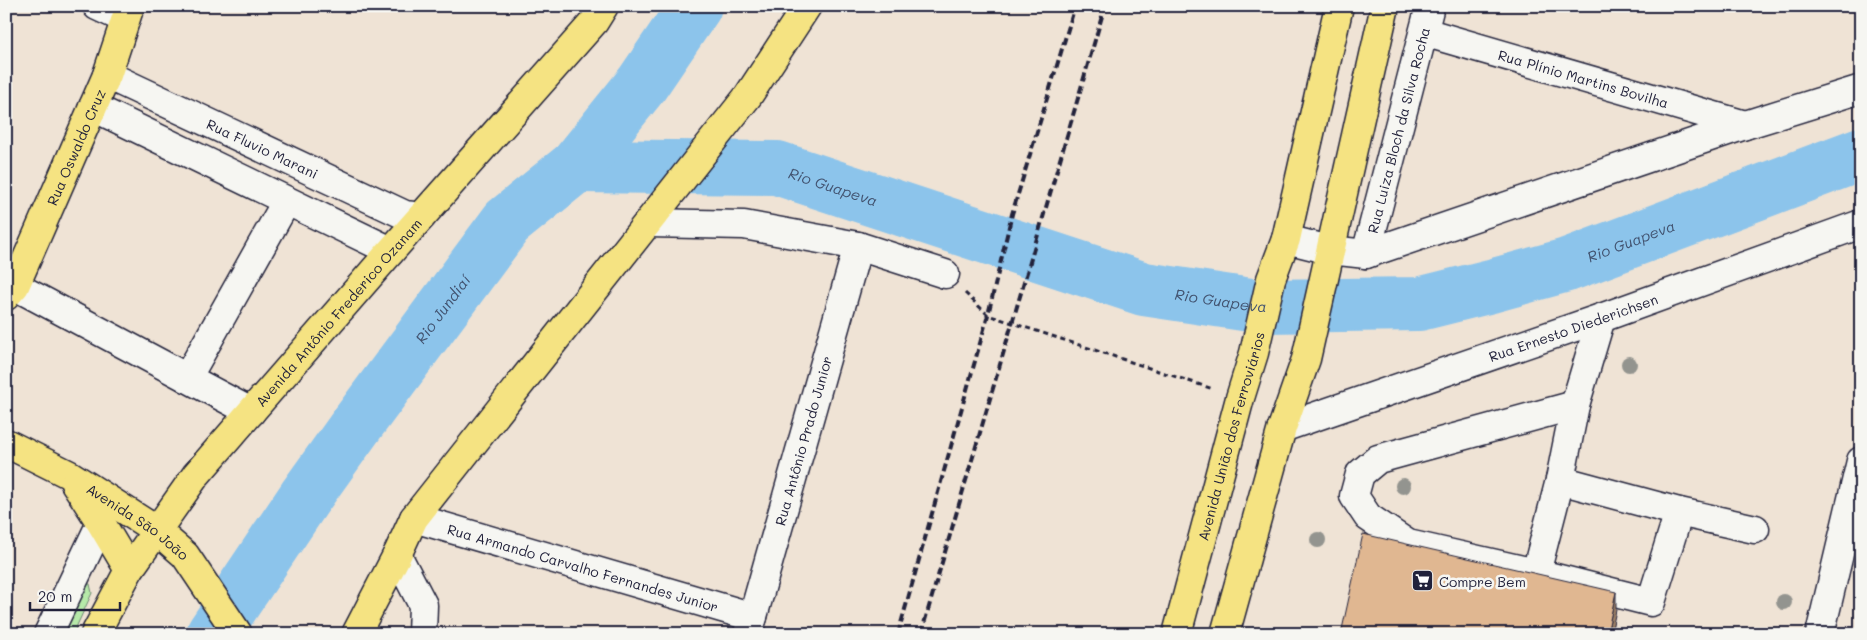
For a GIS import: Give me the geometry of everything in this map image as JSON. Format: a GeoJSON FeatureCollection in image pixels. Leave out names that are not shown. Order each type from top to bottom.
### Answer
{"type":"FeatureCollection","features":[{"type":"Feature","properties":{"kind":"main road","name":"Avenida Antônio Frederico Ozanam"},"geometry":{"type":"LineString","coordinates":[[95,634],[129,570],[196,475],[594,22],[604,6]]}},
{"type":"Feature","properties":{"kind":"main road"},"geometry":{"type":"LineString","coordinates":[[356,634],[414,518],[748,96],[807,6]]}},
{"type":"Feature","properties":{"kind":"main road","name":"Avenida União dos Ferroviários"},"geometry":{"type":"LineString","coordinates":[[1177,634],[1240,398],[1254,353],[1271,280],[1286,239],[1339,6]]}},
{"type":"Feature","properties":{"kind":"main road"},"geometry":{"type":"LineString","coordinates":[[1225,634],[1282,428],[1306,359],[1385,6]]}},
{"type":"Feature","properties":{"kind":"main road","name":"Rua Oswaldo Cruz"},"geometry":{"type":"LineString","coordinates":[[11,291],[107,74],[127,13]]}},
{"type":"Feature","properties":{"kind":"main road","name":"Avenida São João"},"geometry":{"type":"LineString","coordinates":[[6,443],[70,475],[156,530],[185,555],[238,634]]}},
{"type":"Feature","properties":{"kind":"main road"},"geometry":{"type":"LineString","coordinates":[[70,475],[101,522],[129,570]]}},
{"type":"Feature","properties":{"kind":"street"},"geometry":{"type":"LineString","coordinates":[[97,6],[127,13]]}},
{"type":"Feature","properties":{"kind":"street","name":"Rua Plínio Martins Bovilha"},"geometry":{"type":"LineString","coordinates":[[1427,19],[1744,125]]}},
{"type":"Feature","properties":{"kind":"street","name":"Rua Luiza Bloch da Silva Rocha"},"geometry":{"type":"LineString","coordinates":[[1366,254],[1427,19]]}},
{"type":"Feature","properties":{"kind":"street","name":"Rua Fluvio Marani"},"geometry":{"type":"LineString","coordinates":[[107,74],[405,215],[421,217]]}},
{"type":"Feature","properties":{"kind":"street"},"geometry":{"type":"LineString","coordinates":[[1286,239],[1330,252],[1366,254],[1744,125],[1861,89]]}},
{"type":"Feature","properties":{"kind":"street"},"geometry":{"type":"LineString","coordinates":[[93,107],[286,202],[391,251]]}},
{"type":"Feature","properties":{"kind":"street"},"geometry":{"type":"LineString","coordinates":[[187,378],[286,202]]}},
{"type":"Feature","properties":{"kind":"street"},"geometry":{"type":"LineString","coordinates":[[649,223],[744,225],[858,246],[945,274]]}},
{"type":"Feature","properties":{"kind":"street","name":"Rua Ernesto Diederichsen"},"geometry":{"type":"LineString","coordinates":[[1282,428],[1601,318],[1861,224]]}},
{"type":"Feature","properties":{"kind":"street","name":"Rua Antônio Prado Junior"},"geometry":{"type":"LineString","coordinates":[[750,626],[858,246]]}},
{"type":"Feature","properties":{"kind":"street"},"geometry":{"type":"LineString","coordinates":[[11,291],[187,378],[251,412]]}},
{"type":"Feature","properties":{"kind":"street"},"geometry":{"type":"LineString","coordinates":[[1536,573],[1560,480],[1575,405],[1601,318]]}},
{"type":"Feature","properties":{"kind":"street"},"geometry":{"type":"LineString","coordinates":[[1575,405],[1378,459],[1360,474],[1354,496],[1368,517],[1408,544],[1536,573],[1650,602],[1679,512]]}},
{"type":"Feature","properties":{"kind":"street"},"geometry":{"type":"LineString","coordinates":[[1820,634],[1861,461]]}},
{"type":"Feature","properties":{"kind":"street"},"geometry":{"type":"LineString","coordinates":[[1560,480],[1679,512],[1755,529]]}},
{"type":"Feature","properties":{"kind":"street","name":"Rua Armando Carvalho Fernandes Junior"},"geometry":{"type":"LineString","coordinates":[[414,518],[750,626]]}},
{"type":"Feature","properties":{"kind":"street"},"geometry":{"type":"LineString","coordinates":[[48,634],[101,522]]}},
{"type":"Feature","properties":{"kind":"street"},"geometry":{"type":"LineString","coordinates":[[397,555],[423,605],[422,634]]}},
{"type":"Feature","properties":{"kind":"path"},"geometry":{"type":"LineString","coordinates":[[945,274],[988,315],[1240,398]]}},
{"type":"Feature","properties":{"kind":"green space"},"geometry":{"type":"Polygon","coordinates":[[[80,582],[90,584],[92,593],[73,634],[52,634],[80,582]]]}},
{"type":"Feature","properties":{"kind":"building","name":"Compre Bem"},"geometry":{"type":"Polygon","coordinates":[[[1363,534],[1616,592],[1607,634],[1341,634],[1363,534]]]}},
{"type":"Feature","properties":{"kind":"waterway","name":"Rio Jundiaí"},"geometry":{"type":"LineString","coordinates":[[213,634],[305,497],[507,222],[576,166],[642,84],[695,6]]}},
{"type":"Feature","properties":{"kind":"waterway","name":"Rio Guapeva"},"geometry":{"type":"LineString","coordinates":[[576,166],[777,168],[1144,289],[1257,306],[1419,304],[1491,286],[1567,265],[1861,154]]}},
{"type":"Feature","properties":{"kind":"railway"},"geometry":{"type":"LineString","coordinates":[[898,634],[988,315],[1012,214],[1075,6]]}},
{"type":"Feature","properties":{"kind":"railway"},"geometry":{"type":"LineString","coordinates":[[921,634],[1105,6]]}},
{"type":"Feature","properties":{"kind":"place","name":"Compre Bem"},"geometry":{"type":"Point","coordinates":[1423,581]}}]}
